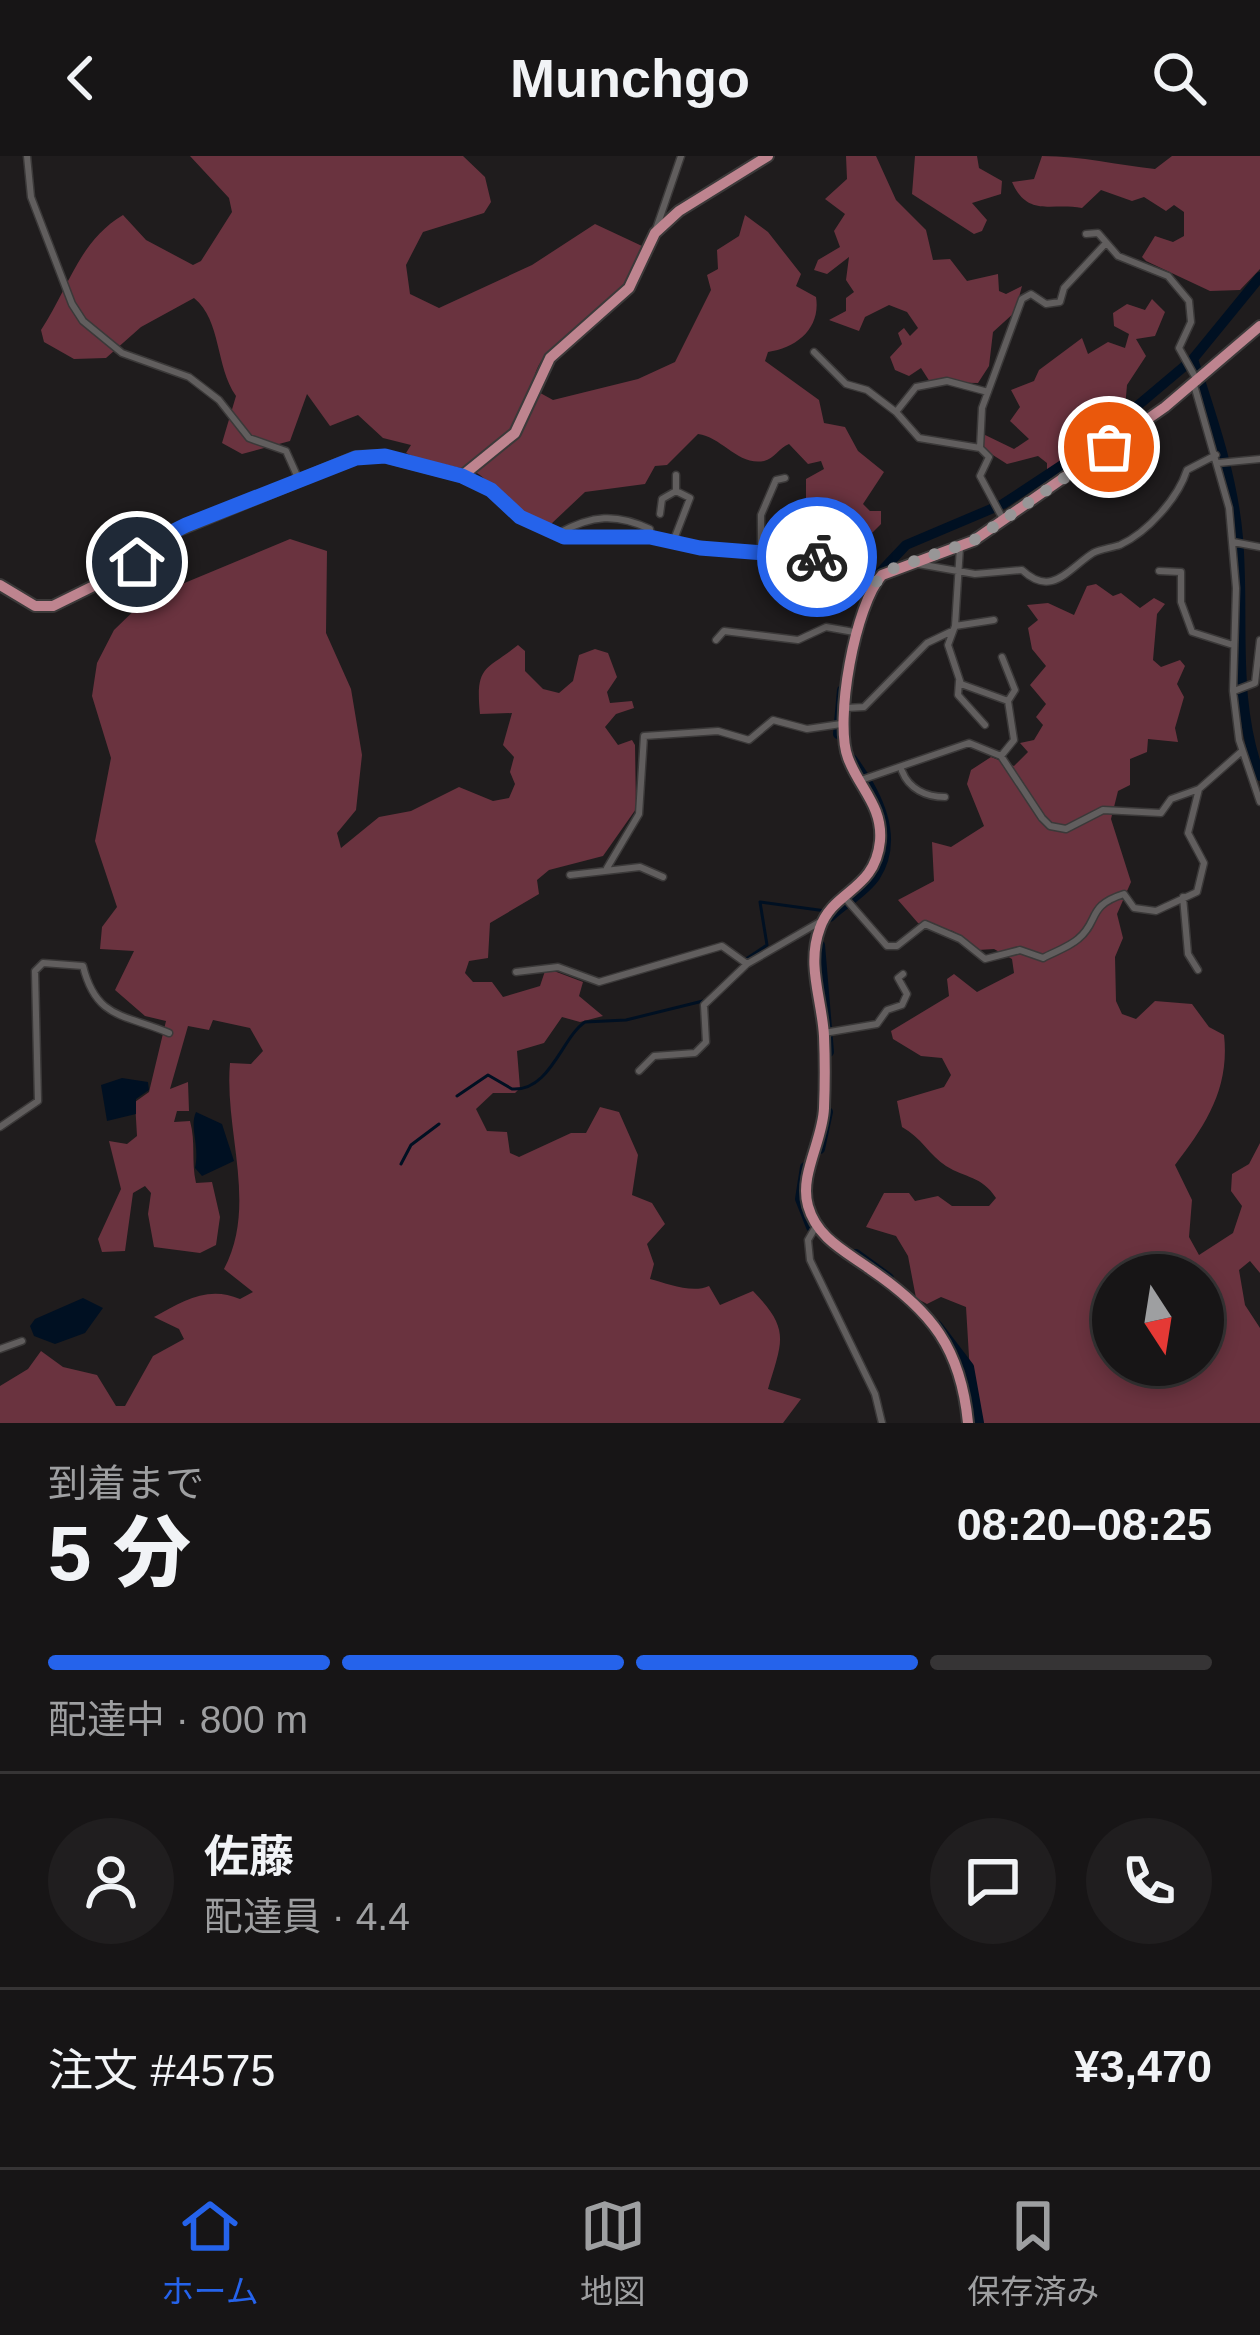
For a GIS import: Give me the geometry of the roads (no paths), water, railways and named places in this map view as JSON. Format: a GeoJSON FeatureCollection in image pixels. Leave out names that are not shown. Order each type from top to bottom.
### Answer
{"type":"FeatureCollection","features":[{"type":"Feature","properties":{"kind":"main road"},"geometry":{"type":"LineString","coordinates":[[0,585],[35,606],[53,606],[128,569],[162,537],[356,458],[385,456],[462,476],[515,434],[550,358],[629,289],[656,232],[679,211],[768,156]]}},
{"type":"Feature","properties":{"kind":"main road"},"geometry":{"type":"LineString","coordinates":[[968,1423],[962,1374],[948,1342],[880,1276],[834,1246],[817,1225],[806,1187],[824,1115],[824,1033],[813,960],[822,921],[873,870],[880,838],[872,799],[849,762],[841,724],[858,632],[873,580],[959,547],[1196,384],[1260,326]]}},
{"type":"Feature","properties":{"kind":"street"},"geometry":{"type":"LineString","coordinates":[[27,156],[31,197],[72,304],[83,320],[122,353],[189,377],[219,400],[249,438],[286,451],[299,481]]}},
{"type":"Feature","properties":{"kind":"street"},"geometry":{"type":"LineString","coordinates":[[656,232],[656,216],[681,156]]}},
{"type":"Feature","properties":{"kind":"street"},"geometry":{"type":"LineString","coordinates":[[1086,234],[1098,233],[1118,256],[1168,276],[1189,301],[1191,322],[1180,348],[1196,384],[1217,459],[1233,542],[1233,692],[1242,752],[1260,802]]}},
{"type":"Feature","properties":{"kind":"street"},"geometry":{"type":"LineString","coordinates":[[980,448],[988,392],[1022,299],[1031,294],[1046,304],[1060,302],[1064,288],[1106,243]]}},
{"type":"Feature","properties":{"kind":"street"},"geometry":{"type":"LineString","coordinates":[[814,352],[845,384],[866,390],[928,442],[980,448],[989,457],[980,476],[1001,516]]}},
{"type":"Feature","properties":{"kind":"street"},"geometry":{"type":"LineString","coordinates":[[896,412],[916,387],[947,381],[988,392]]}},
{"type":"Feature","properties":{"kind":"street"},"geometry":{"type":"LineString","coordinates":[[912,562],[987,575],[1022,570],[1048,583],[1066,577],[1091,554],[1130,538],[1182,490],[1187,470],[1217,459],[1260,459]]}},
{"type":"Feature","properties":{"kind":"street"},"geometry":{"type":"LineString","coordinates":[[676,475],[676,490]]}},
{"type":"Feature","properties":{"kind":"street"},"geometry":{"type":"LineString","coordinates":[[462,476],[491,490],[520,517],[556,535],[650,537],[810,555],[873,580]]}},
{"type":"Feature","properties":{"kind":"street"},"geometry":{"type":"LineString","coordinates":[[761,552],[761,515],[776,480],[785,478]]}},
{"type":"Feature","properties":{"kind":"street"},"geometry":{"type":"LineString","coordinates":[[660,514],[662,500],[676,490]]}},
{"type":"Feature","properties":{"kind":"street"},"geometry":{"type":"LineString","coordinates":[[673,542],[690,498],[676,490]]}},
{"type":"Feature","properties":{"kind":"street"},"geometry":{"type":"LineString","coordinates":[[556,535],[592,518],[619,517],[650,529],[650,537]]}},
{"type":"Feature","properties":{"kind":"street"},"geometry":{"type":"LineString","coordinates":[[1233,542],[1260,547]]}},
{"type":"Feature","properties":{"kind":"street"},"geometry":{"type":"LineString","coordinates":[[959,547],[949,649],[959,681],[958,695],[972,717],[985,725]]}},
{"type":"Feature","properties":{"kind":"street"},"geometry":{"type":"LineString","coordinates":[[1160,571],[1181,572],[1181,602],[1192,632],[1233,645]]}},
{"type":"Feature","properties":{"kind":"street"},"geometry":{"type":"LineString","coordinates":[[844,708],[864,707],[927,643],[952,629],[994,620]]}},
{"type":"Feature","properties":{"kind":"street"},"geometry":{"type":"LineString","coordinates":[[716,640],[724,632],[798,640],[826,627],[858,632]]}},
{"type":"Feature","properties":{"kind":"street"},"geometry":{"type":"LineString","coordinates":[[1233,692],[1255,683],[1260,640]]}},
{"type":"Feature","properties":{"kind":"street"},"geometry":{"type":"LineString","coordinates":[[1001,755],[1014,740],[1008,701],[1015,690],[1002,657]]}},
{"type":"Feature","properties":{"kind":"street"},"geometry":{"type":"LineString","coordinates":[[959,681],[1008,701]]}},
{"type":"Feature","properties":{"kind":"street"},"geometry":{"type":"LineString","coordinates":[[607,868],[639,814],[644,736],[718,731],[749,740],[773,720],[806,729],[841,724]]}},
{"type":"Feature","properties":{"kind":"street"},"geometry":{"type":"LineString","coordinates":[[861,781],[902,771],[966,743],[1001,755],[1042,818],[1058,829],[1074,827],[1102,810],[1161,813],[1171,799],[1198,790],[1242,752]]}},
{"type":"Feature","properties":{"kind":"street"},"geometry":{"type":"LineString","coordinates":[[902,771],[910,784],[930,797],[945,797]]}},
{"type":"Feature","properties":{"kind":"street"},"geometry":{"type":"LineString","coordinates":[[845,898],[887,946],[897,946],[925,924],[960,939],[985,959],[1020,950],[1043,958],[1080,938],[1097,906],[1124,894],[1134,908],[1156,911],[1197,892],[1204,863],[1188,838],[1198,790]]}},
{"type":"Feature","properties":{"kind":"street"},"geometry":{"type":"LineString","coordinates":[[570,875],[640,867],[663,877]]}},
{"type":"Feature","properties":{"kind":"street"},"geometry":{"type":"LineString","coordinates":[[1183,897],[1188,955],[1198,970]]}},
{"type":"Feature","properties":{"kind":"street"},"geometry":{"type":"LineString","coordinates":[[639,1071],[654,1056],[694,1053],[706,1042],[704,1005],[747,964],[822,921]]}},
{"type":"Feature","properties":{"kind":"street"},"geometry":{"type":"LineString","coordinates":[[516,972],[547,965],[599,982],[722,946],[747,964]]}},
{"type":"Feature","properties":{"kind":"street"},"geometry":{"type":"LineString","coordinates":[[0,1126],[38,1101],[35,971],[43,963],[83,966],[91,994],[104,1009],[169,1034]]}},
{"type":"Feature","properties":{"kind":"street"},"geometry":{"type":"LineString","coordinates":[[824,1033],[877,1024],[887,1010],[902,1005],[907,989],[898,977],[904,974]]}},
{"type":"Feature","properties":{"kind":"street"},"geometry":{"type":"LineString","coordinates":[[817,1225],[808,1240],[809,1260],[875,1394],[882,1423]]}},
{"type":"Feature","properties":{"kind":"street"},"geometry":{"type":"LineString","coordinates":[[0,1349],[22,1341]]}},
{"type":"Feature","properties":{"kind":"water"},"geometry":{"type":"Polygon","coordinates":[[[122,1078],[148,1082],[149,1090],[136,1099],[136,1114],[107,1121],[101,1085],[122,1078]]]}},
{"type":"Feature","properties":{"kind":"water"},"geometry":{"type":"Polygon","coordinates":[[[196,1112],[222,1124],[234,1161],[202,1176],[195,1168],[196,1112]]]}},
{"type":"Feature","properties":{"kind":"water"},"geometry":{"type":"Polygon","coordinates":[[[83,1298],[103,1308],[85,1333],[55,1344],[34,1336],[30,1326],[35,1319],[83,1298]]]}},
{"type":"Feature","properties":{"kind":"waterway"},"geometry":{"type":"LineString","coordinates":[[873,580],[906,545],[1003,504],[1085,450],[1193,359],[1260,277]]}},
{"type":"Feature","properties":{"kind":"waterway"},"geometry":{"type":"LineString","coordinates":[[1193,359],[1232,492],[1240,569],[1242,688],[1260,776]]}},
{"type":"Feature","properties":{"kind":"waterway"},"geometry":{"type":"LineString","coordinates":[[838,734],[842,690]]}},
{"type":"Feature","properties":{"kind":"waterway"},"geometry":{"type":"LineString","coordinates":[[830,917],[875,877],[886,846],[877,800],[852,759]]}},
{"type":"Feature","properties":{"kind":"waterway"},"geometry":{"type":"LineString","coordinates":[[743,961],[767,945],[760,902],[826,911]]}},
{"type":"Feature","properties":{"kind":"waterway"},"geometry":{"type":"LineString","coordinates":[[820,945],[829,1052]]}},
{"type":"Feature","properties":{"kind":"waterway"},"geometry":{"type":"LineString","coordinates":[[457,1096],[488,1075],[512,1089],[536,1082],[585,1022],[626,1020],[703,1001]]}},
{"type":"Feature","properties":{"kind":"waterway"},"geometry":{"type":"LineString","coordinates":[[820,1149],[828,1112]]}},
{"type":"Feature","properties":{"kind":"waterway"},"geometry":{"type":"LineString","coordinates":[[401,1164],[411,1145],[439,1124]]}},
{"type":"Feature","properties":{"kind":"waterway"},"geometry":{"type":"LineString","coordinates":[[805,1167],[800,1199],[811,1227]]}},
{"type":"Feature","properties":{"kind":"waterway"},"geometry":{"type":"LineString","coordinates":[[856,1254],[889,1278]]}},
{"type":"Feature","properties":{"kind":"waterway"},"geometry":{"type":"LineString","coordinates":[[937,1325],[969,1367],[979,1423]]}}]}
